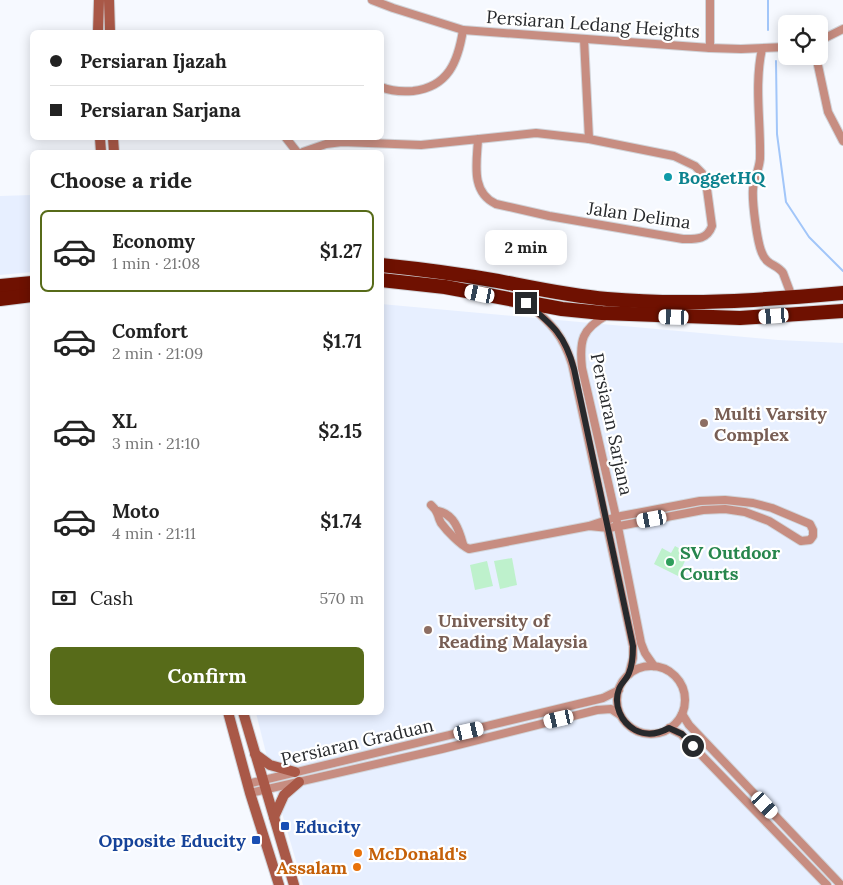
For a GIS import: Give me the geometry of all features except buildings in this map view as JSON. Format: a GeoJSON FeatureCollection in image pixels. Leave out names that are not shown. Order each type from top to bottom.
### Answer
{"type":"FeatureCollection","features":[{"type":"Feature","properties":{"kind":"highway"},"geometry":{"type":"LineString","coordinates":[[384,265],[446,272],[564,294],[608,299],[691,302],[736,301],[843,293]]}},
{"type":"Feature","properties":{"kind":"highway"},"geometry":{"type":"LineString","coordinates":[[384,280],[445,287],[562,309],[609,314],[740,318],[843,311]]}},
{"type":"Feature","properties":{"kind":"highway"},"geometry":{"type":"LineString","coordinates":[[0,286],[30,283]]}},
{"type":"Feature","properties":{"kind":"highway"},"geometry":{"type":"LineString","coordinates":[[0,299],[30,296]]}},
{"type":"Feature","properties":{"kind":"main road"},"geometry":{"type":"LineString","coordinates":[[98,30],[99,0],[108,0],[110,30]]}},
{"type":"Feature","properties":{"kind":"main road"},"geometry":{"type":"LineString","coordinates":[[229,715],[249,789],[279,885]]}},
{"type":"Feature","properties":{"kind":"main road"},"geometry":{"type":"LineString","coordinates":[[244,715],[294,885]]}},
{"type":"Feature","properties":{"kind":"main road"},"geometry":{"type":"LineString","coordinates":[[254,753],[270,765],[295,772]]}},
{"type":"Feature","properties":{"kind":"main road"},"geometry":{"type":"LineString","coordinates":[[274,817],[284,795],[299,782]]}},
{"type":"Feature","properties":{"kind":"street","name":"Persiaran Ledang Heights"},"geometry":{"type":"LineString","coordinates":[[372,0],[463,30],[710,48],[778,48]]}},
{"type":"Feature","properties":{"kind":"street"},"geometry":{"type":"LineString","coordinates":[[710,0],[710,48]]}},
{"type":"Feature","properties":{"kind":"street"},"geometry":{"type":"LineString","coordinates":[[828,36],[843,29]]}},
{"type":"Feature","properties":{"kind":"street"},"geometry":{"type":"LineString","coordinates":[[384,88],[390,91],[424,90],[447,76],[455,63],[463,30]]}},
{"type":"Feature","properties":{"kind":"street"},"geometry":{"type":"LineString","coordinates":[[584,38],[589,139]]}},
{"type":"Feature","properties":{"kind":"street"},"geometry":{"type":"LineString","coordinates":[[762,49],[758,66],[760,161],[753,191],[759,244],[760,251],[768,263],[784,272],[792,297]]}},
{"type":"Feature","properties":{"kind":"street"},"geometry":{"type":"LineString","coordinates":[[818,65],[828,112],[843,141]]}},
{"type":"Feature","properties":{"kind":"street","name":"Jalan Delima"},"geometry":{"type":"LineString","coordinates":[[536,133],[589,139],[674,156],[695,166],[702,173],[706,182],[712,226],[710,232],[700,238],[683,239],[549,216],[496,204],[489,201],[478,187],[476,172],[478,139],[536,133]]}},
{"type":"Feature","properties":{"kind":"street"},"geometry":{"type":"LineString","coordinates":[[309,150],[326,144],[342,142],[421,145],[478,139]]}},
{"type":"Feature","properties":{"kind":"street"},"geometry":{"type":"LineString","coordinates":[[288,140],[295,150]]}},
{"type":"Feature","properties":{"kind":"street","name":"Persiaran Sarjana"},"geometry":{"type":"LineString","coordinates":[[526,303],[554,326],[570,356],[609,528],[633,646],[633,658],[629,674]]}},
{"type":"Feature","properties":{"kind":"street","name":"Persiaran Sarjana"},"geometry":{"type":"LineString","coordinates":[[609,314],[588,328],[581,344],[582,368],[642,643],[645,653],[654,666]]}},
{"type":"Feature","properties":{"kind":"street"},"geometry":{"type":"LineString","coordinates":[[431,505],[438,511],[440,520],[449,532],[469,549],[589,526],[616,517],[700,501],[725,500],[753,503],[772,508],[810,524],[813,536],[810,540],[801,541],[769,521],[745,512],[725,509],[703,510],[609,528],[589,526]]}},
{"type":"Feature","properties":{"kind":"street"},"geometry":{"type":"LineString","coordinates":[[654,666],[664,669],[680,683],[684,693],[682,714],[669,728],[662,732],[646,734],[631,728],[620,715],[618,690],[629,674],[645,667],[654,666]]}},
{"type":"Feature","properties":{"kind":"street","name":"Persiaran Graduan"},"geometry":{"type":"LineString","coordinates":[[249,789],[295,772],[549,712],[603,698],[618,690]]}},
{"type":"Feature","properties":{"kind":"street","name":"Persiaran Graduan"},"geometry":{"type":"LineString","coordinates":[[264,785],[313,779],[597,710],[611,710],[620,715]]}},
{"type":"Feature","properties":{"kind":"street"},"geometry":{"type":"LineString","coordinates":[[682,714],[688,724],[841,885]]}},
{"type":"Feature","properties":{"kind":"street"},"geometry":{"type":"LineString","coordinates":[[669,728],[682,734],[827,885]]}},
{"type":"Feature","properties":{"kind":"street"},"geometry":{"type":"LineString","coordinates":[[311,768],[313,779]]}},
{"type":"Feature","properties":{"kind":"shaded area"},"geometry":{"type":"Polygon","coordinates":[[[30,195],[30,272],[0,275],[0,196],[30,195]]]}},
{"type":"Feature","properties":{"kind":"shaded area"},"geometry":{"type":"Polygon","coordinates":[[[384,304],[778,340],[843,343],[843,885],[303,885],[275,789],[256,715],[384,715],[384,304]]]}},
{"type":"Feature","properties":{"kind":"green space","name":"SV Outdoor Courts"},"geometry":{"type":"Polygon","coordinates":[[[675,546],[684,551],[680,558],[685,561],[678,576],[654,564],[662,548],[671,553],[675,546]]]}},
{"type":"Feature","properties":{"kind":"green space"},"geometry":{"type":"Polygon","coordinates":[[[512,558],[517,585],[500,589],[494,561],[512,558]]]}},
{"type":"Feature","properties":{"kind":"green space"},"geometry":{"type":"Polygon","coordinates":[[[487,561],[493,586],[475,590],[470,565],[487,561]]]}},
{"type":"Feature","properties":{"kind":"waterway"},"geometry":{"type":"LineString","coordinates":[[768,0],[768,30]]}},
{"type":"Feature","properties":{"kind":"waterway"},"geometry":{"type":"LineString","coordinates":[[776,61],[777,134],[786,202],[809,237],[843,271]]}},
{"type":"Feature","properties":{"kind":"place","name":"BoggetHQ"},"geometry":{"type":"Point","coordinates":[668,177]}},
{"type":"Feature","properties":{"kind":"place","name":"Multi Varsity Complex"},"geometry":{"type":"Point","coordinates":[704,423]}},
{"type":"Feature","properties":{"kind":"place","name":"SV Outdoor Courts"},"geometry":{"type":"Point","coordinates":[670,562]}},
{"type":"Feature","properties":{"kind":"place","name":"University of Reading Malaysia"},"geometry":{"type":"Point","coordinates":[428,630]}},
{"type":"Feature","properties":{"kind":"place","name":"Educity"},"geometry":{"type":"Point","coordinates":[285,826]}},
{"type":"Feature","properties":{"kind":"place","name":"Opposite Educity"},"geometry":{"type":"Point","coordinates":[256,840]}},
{"type":"Feature","properties":{"kind":"place","name":"McDonald's"},"geometry":{"type":"Point","coordinates":[358,853]}},
{"type":"Feature","properties":{"kind":"place","name":"Assalam"},"geometry":{"type":"Point","coordinates":[357,867]}},
{"type":"Feature","properties":{"kind":"route"},"geometry":{"type":"LineString","coordinates":[[526,303],[550,322],[557,331],[574,369],[633,646],[633,658],[629,674],[618,690],[617,698],[620,715],[631,728],[638,731],[654,734],[669,728],[682,734],[693,746]]}}]}
